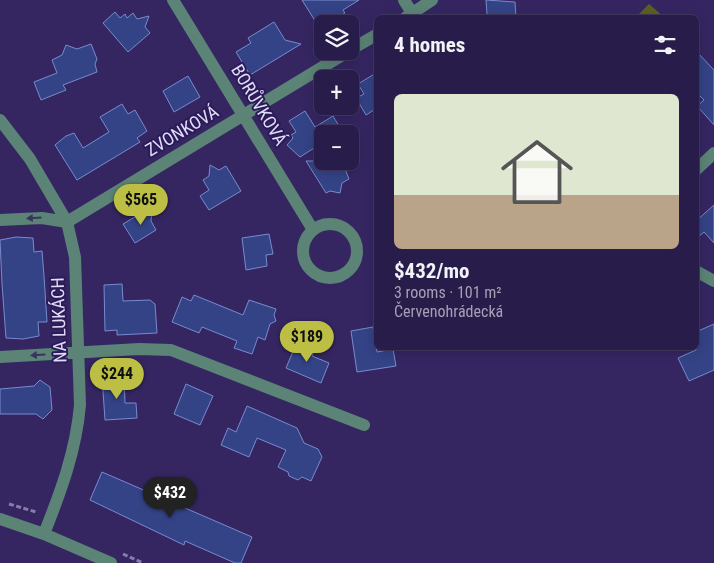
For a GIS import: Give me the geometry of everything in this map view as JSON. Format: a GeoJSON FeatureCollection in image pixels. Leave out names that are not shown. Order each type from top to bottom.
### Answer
{"type":"FeatureCollection","features":[{"type":"Feature","properties":{"kind":"street","name":"BORŮVKOVÁ"},"geometry":{"type":"LineString","coordinates":[[174,0],[313,230]]}},
{"type":"Feature","properties":{"kind":"street"},"geometry":{"type":"LineString","coordinates":[[404,0],[410,15]]}},
{"type":"Feature","properties":{"kind":"street"},"geometry":{"type":"LineString","coordinates":[[411,15],[432,0]]}},
{"type":"Feature","properties":{"kind":"street","name":"ZVONKOVÁ"},"geometry":{"type":"LineString","coordinates":[[359,45],[374,36]]}},
{"type":"Feature","properties":{"kind":"street","name":"ZVONKOVÁ"},"geometry":{"type":"LineString","coordinates":[[67,222],[334,60]]}},
{"type":"Feature","properties":{"kind":"street","name":"NA LUKÁCH"},"geometry":{"type":"LineString","coordinates":[[0,120],[30,159],[67,222],[75,257],[80,405],[76,441],[68,473],[44,534]]}},
{"type":"Feature","properties":{"kind":"street"},"geometry":{"type":"LineString","coordinates":[[699,167],[714,153]]}},
{"type":"Feature","properties":{"kind":"street"},"geometry":{"type":"LineString","coordinates":[[0,220],[42,218],[67,222]]}},
{"type":"Feature","properties":{"kind":"street"},"geometry":{"type":"LineString","coordinates":[[330,224],[347,229],[356,244],[355,262],[350,269],[335,278],[326,278],[310,270],[306,262],[304,244],[313,230],[330,224]]}},
{"type":"Feature","properties":{"kind":"street"},"geometry":{"type":"LineString","coordinates":[[699,273],[714,281]]}},
{"type":"Feature","properties":{"kind":"street"},"geometry":{"type":"LineString","coordinates":[[0,357],[139,348],[171,350],[364,425]]}},
{"type":"Feature","properties":{"kind":"street"},"geometry":{"type":"LineString","coordinates":[[0,519],[44,534],[111,563]]}},
{"type":"Feature","properties":{"kind":"shaded area"},"geometry":{"type":"Polygon","coordinates":[[[649,4],[662,15],[638,15],[649,4]]]}},
{"type":"Feature","properties":{"kind":"building"},"geometry":{"type":"Polygon","coordinates":[[[302,0],[359,0],[343,10],[345,13],[342,15],[314,15],[314,19],[302,0]]]}},
{"type":"Feature","properties":{"kind":"building"},"geometry":{"type":"Polygon","coordinates":[[[486,0],[515,2],[516,15],[487,14],[486,0]]]}},
{"type":"Feature","properties":{"kind":"building"},"geometry":{"type":"Polygon","coordinates":[[[115,12],[120,18],[125,14],[127,18],[133,13],[137,19],[149,16],[145,27],[150,33],[128,52],[103,23],[115,12]]]}},
{"type":"Feature","properties":{"kind":"building"},"geometry":{"type":"Polygon","coordinates":[[[274,22],[285,40],[301,44],[250,75],[236,52],[251,43],[248,38],[274,22]]]}},
{"type":"Feature","properties":{"kind":"building"},"geometry":{"type":"Polygon","coordinates":[[[91,44],[97,59],[95,64],[97,72],[63,85],[66,90],[41,100],[34,82],[57,73],[52,60],[62,55],[66,45],[77,49],[91,44]]]}},
{"type":"Feature","properties":{"kind":"building"},"geometry":{"type":"Polygon","coordinates":[[[699,54],[714,70],[714,125],[699,108],[699,104],[704,100],[699,95],[699,54]]]}},
{"type":"Feature","properties":{"kind":"building"},"geometry":{"type":"Polygon","coordinates":[[[374,74],[374,110],[366,115],[359,103],[359,96],[364,94],[359,83],[374,74]]]}},
{"type":"Feature","properties":{"kind":"building"},"geometry":{"type":"Polygon","coordinates":[[[188,76],[200,97],[174,112],[163,91],[188,76]]]}},
{"type":"Feature","properties":{"kind":"building"},"geometry":{"type":"Polygon","coordinates":[[[122,104],[128,114],[135,110],[147,131],[137,138],[140,142],[77,180],[55,145],[66,136],[74,133],[83,148],[109,132],[100,117],[122,104]]]}},
{"type":"Feature","properties":{"kind":"building"},"geometry":{"type":"Polygon","coordinates":[[[305,111],[314,125],[314,148],[300,157],[287,145],[293,138],[291,135],[296,132],[289,121],[305,111]]]}},
{"type":"Feature","properties":{"kind":"building"},"geometry":{"type":"Polygon","coordinates":[[[333,116],[338,125],[318,125],[333,116]]]}},
{"type":"Feature","properties":{"kind":"building"},"geometry":{"type":"Polygon","coordinates":[[[306,161],[314,161],[314,170],[346,170],[349,179],[342,183],[340,193],[330,191],[326,193],[306,161]]]}},
{"type":"Feature","properties":{"kind":"building"},"geometry":{"type":"Polygon","coordinates":[[[210,165],[219,170],[226,166],[241,191],[209,210],[200,196],[209,190],[203,180],[209,176],[210,165]]]}},
{"type":"Feature","properties":{"kind":"building"},"geometry":{"type":"Polygon","coordinates":[[[714,205],[714,243],[704,232],[699,236],[699,218],[714,205]]]}},
{"type":"Feature","properties":{"kind":"building"},"geometry":{"type":"Polygon","coordinates":[[[153,206],[151,221],[156,230],[135,243],[123,224],[153,206]]]}},
{"type":"Feature","properties":{"kind":"building"},"geometry":{"type":"Polygon","coordinates":[[[269,234],[273,254],[266,255],[267,266],[246,270],[242,238],[269,234]]]}},
{"type":"Feature","properties":{"kind":"building"},"geometry":{"type":"Polygon","coordinates":[[[16,237],[33,238],[34,252],[42,251],[44,276],[47,322],[38,322],[39,336],[23,339],[6,338],[2,284],[0,240],[16,237]]]}},
{"type":"Feature","properties":{"kind":"building"},"geometry":{"type":"Polygon","coordinates":[[[122,284],[123,301],[150,300],[155,304],[157,333],[117,335],[117,330],[105,331],[104,285],[122,284]]]}},
{"type":"Feature","properties":{"kind":"building"},"geometry":{"type":"Polygon","coordinates":[[[194,295],[243,315],[249,300],[276,309],[274,315],[276,321],[270,324],[265,340],[258,337],[252,354],[234,348],[237,341],[202,327],[199,333],[172,322],[182,297],[191,301],[194,295]]]}},
{"type":"Feature","properties":{"kind":"building"},"geometry":{"type":"Polygon","coordinates":[[[714,324],[714,370],[689,381],[678,358],[699,350],[699,331],[714,324]]]}},
{"type":"Feature","properties":{"kind":"building"},"geometry":{"type":"Polygon","coordinates":[[[373,327],[374,350],[377,352],[393,350],[396,366],[357,372],[351,331],[373,327]]]}},
{"type":"Feature","properties":{"kind":"building"},"geometry":{"type":"Polygon","coordinates":[[[297,342],[315,349],[312,356],[329,363],[321,383],[286,368],[297,342]]]}},
{"type":"Feature","properties":{"kind":"building"},"geometry":{"type":"Polygon","coordinates":[[[124,375],[125,403],[136,403],[137,418],[105,420],[102,377],[124,375]]]}},
{"type":"Feature","properties":{"kind":"building"},"geometry":{"type":"Polygon","coordinates":[[[40,380],[50,387],[52,410],[43,419],[36,414],[0,414],[0,389],[34,386],[40,380]]]}},
{"type":"Feature","properties":{"kind":"building"},"geometry":{"type":"Polygon","coordinates":[[[186,384],[213,396],[200,425],[174,414],[186,384]]]}},
{"type":"Feature","properties":{"kind":"building"},"geometry":{"type":"Polygon","coordinates":[[[247,406],[297,428],[304,443],[318,449],[322,457],[311,481],[302,477],[298,480],[289,476],[288,472],[278,467],[286,450],[257,438],[249,457],[221,445],[228,428],[236,432],[247,406]]]}},
{"type":"Feature","properties":{"kind":"building"},"geometry":{"type":"Polygon","coordinates":[[[102,472],[252,537],[241,563],[235,563],[185,541],[184,545],[90,500],[102,472]]]}}]}
